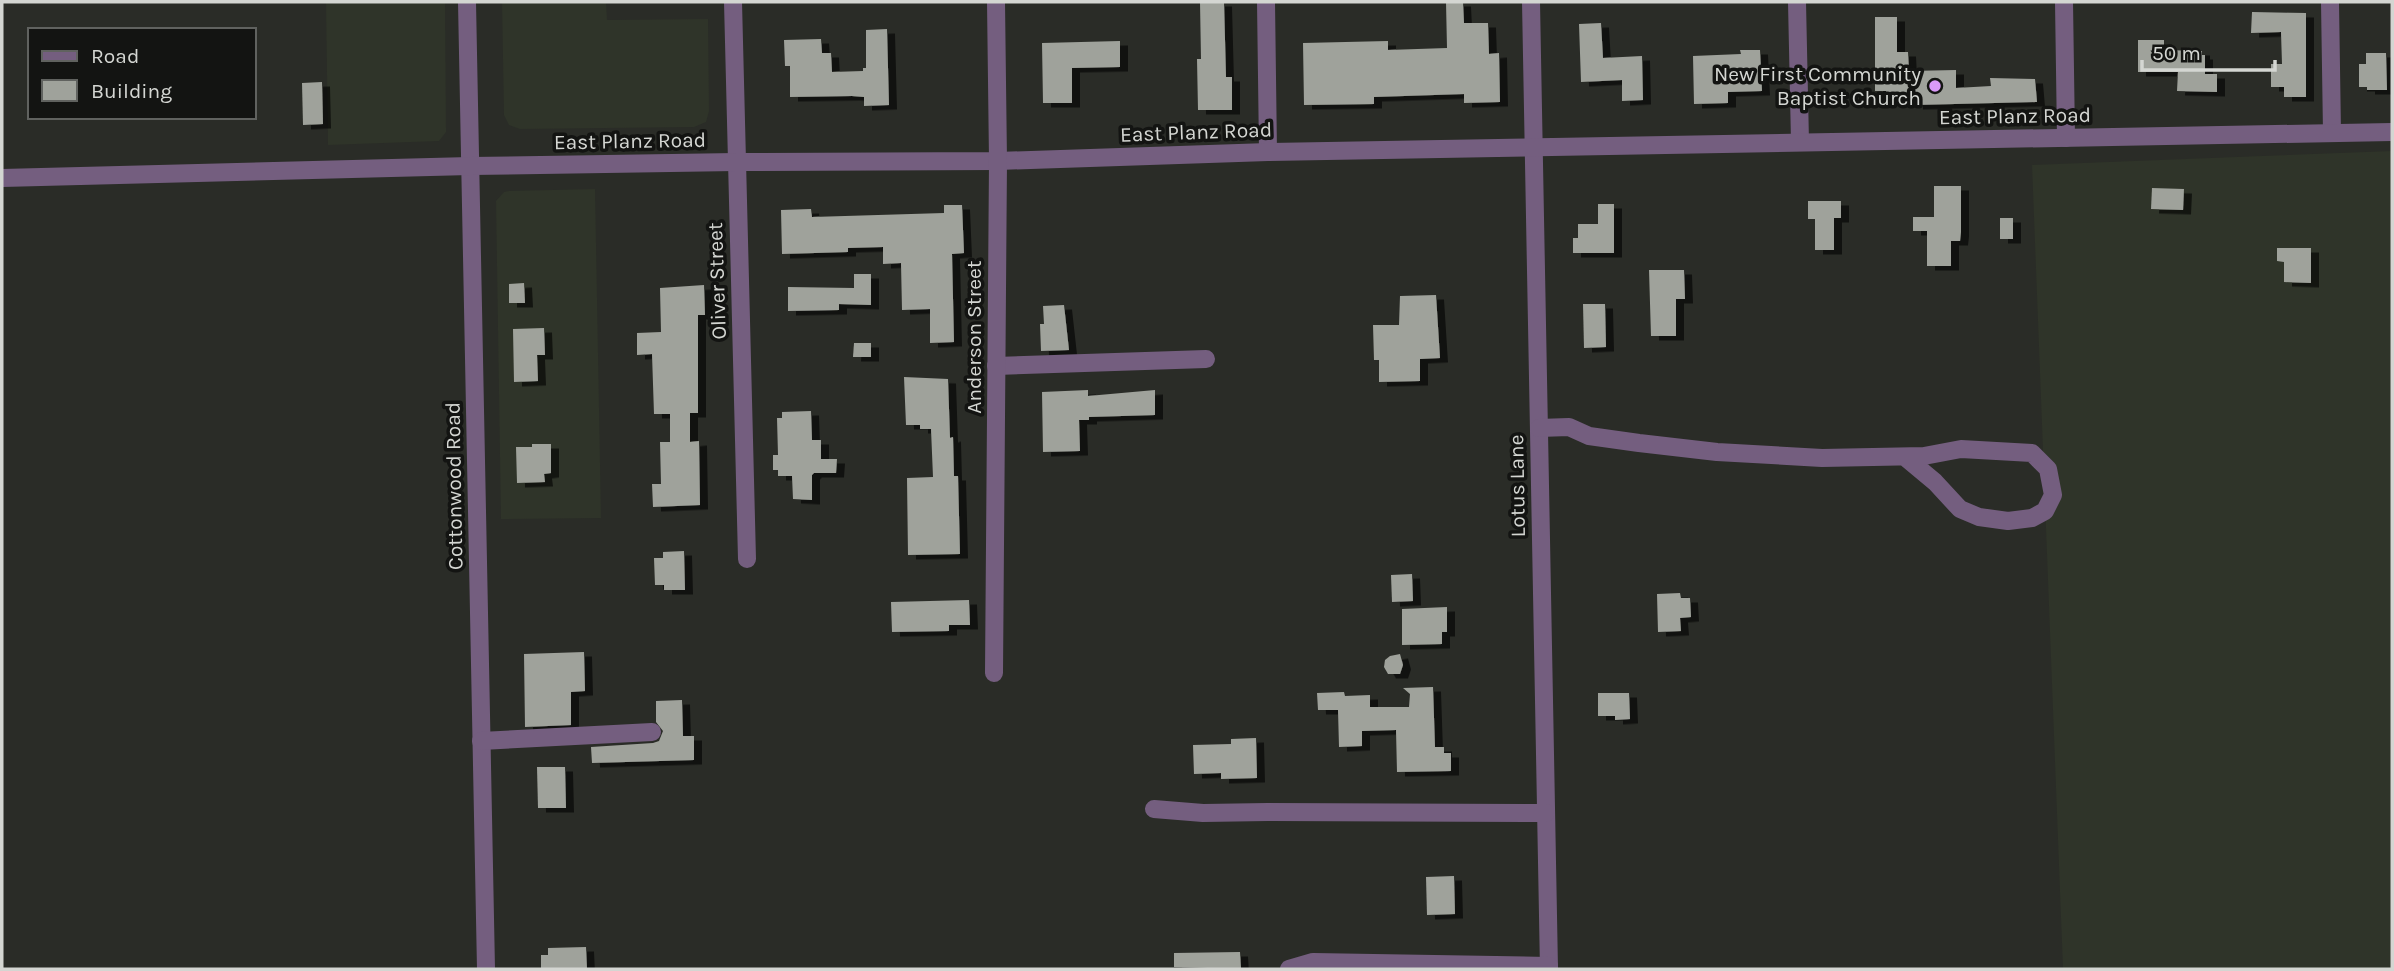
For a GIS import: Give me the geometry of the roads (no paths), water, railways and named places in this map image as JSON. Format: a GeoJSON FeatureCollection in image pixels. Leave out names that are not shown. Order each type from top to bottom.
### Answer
{"type":"FeatureCollection","features":[{"type":"Feature","properties":{"kind":"street","name":"Cottonwood Road"},"geometry":{"type":"LineString","coordinates":[[467,2],[486,969]]}},
{"type":"Feature","properties":{"kind":"street","name":"Oliver Street"},"geometry":{"type":"LineString","coordinates":[[733,2],[747,559]]}},
{"type":"Feature","properties":{"kind":"street","name":"Anderson Street"},"geometry":{"type":"LineString","coordinates":[[994,673],[998,161],[996,2]]}},
{"type":"Feature","properties":{"kind":"street"},"geometry":{"type":"LineString","coordinates":[[1265,2],[1268,152]]}},
{"type":"Feature","properties":{"kind":"street","name":"Lotus Lane"},"geometry":{"type":"LineString","coordinates":[[1531,2],[1549,968]]}},
{"type":"Feature","properties":{"kind":"street"},"geometry":{"type":"LineString","coordinates":[[1797,2],[1800,142]]}},
{"type":"Feature","properties":{"kind":"street"},"geometry":{"type":"LineString","coordinates":[[2064,2],[2066,138]]}},
{"type":"Feature","properties":{"kind":"street"},"geometry":{"type":"LineString","coordinates":[[2330,2],[2332,133]]}},
{"type":"Feature","properties":{"kind":"street","name":"East Planz Road"},"geometry":{"type":"LineString","coordinates":[[2,178],[470,166],[998,161],[1268,152],[2392,132]]}},
{"type":"Feature","properties":{"kind":"street"},"geometry":{"type":"LineString","coordinates":[[996,366],[1206,359]]}},
{"type":"Feature","properties":{"kind":"street"},"geometry":{"type":"LineString","coordinates":[[1539,428],[1569,427],[1589,436],[1717,452],[1822,458],[1905,457],[1961,449],[2032,453],[2048,469],[2053,495],[2045,511],[2032,518],[2008,521],[1979,517],[1960,509],[1935,482],[1905,457]]}},
{"type":"Feature","properties":{"kind":"street"},"geometry":{"type":"LineString","coordinates":[[481,741],[652,732]]}},
{"type":"Feature","properties":{"kind":"street"},"geometry":{"type":"LineString","coordinates":[[1154,809],[1203,813],[1268,811],[1546,814]]}},
{"type":"Feature","properties":{"kind":"street"},"geometry":{"type":"LineString","coordinates":[[1290,969],[1313,962],[1549,968]]}},
{"type":"Feature","properties":{"kind":"place","name":"New First Community Baptist Church"},"geometry":{"type":"Point","coordinates":[1935,86]}}]}
